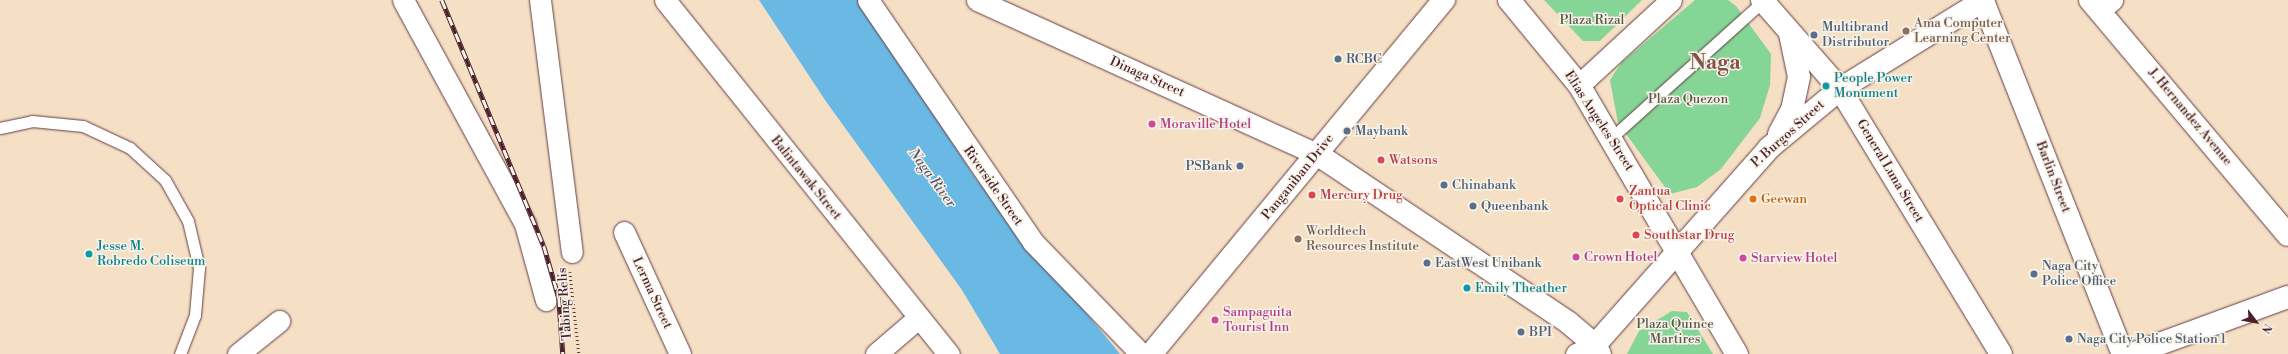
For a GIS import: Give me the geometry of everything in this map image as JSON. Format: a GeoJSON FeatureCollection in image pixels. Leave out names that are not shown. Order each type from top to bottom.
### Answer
{"type":"FeatureCollection","features":[{"type":"Feature","properties":{"kind":"main road","name":"Panganiban Drive"},"geometry":{"type":"LineString","coordinates":[[1151,354],[1444,0]]}},
{"type":"Feature","properties":{"kind":"main road","name":"Elias Angeles Street"},"geometry":{"type":"LineString","coordinates":[[1509,0],[1579,85],[1737,354]]}},
{"type":"Feature","properties":{"kind":"main road","name":"General Luna Street"},"geometry":{"type":"LineString","coordinates":[[1763,0],[1840,89],[2002,354]]}},
{"type":"Feature","properties":{"kind":"main road","name":"P. Burgos Street"},"geometry":{"type":"LineString","coordinates":[[1590,351],[1769,148],[1840,89],[1983,0]]}},
{"type":"Feature","properties":{"kind":"main road","name":"Barlin Street"},"geometry":{"type":"LineString","coordinates":[[1983,0],[2123,354]]}},
{"type":"Feature","properties":{"kind":"main road","name":"J. Hernandez Avenue"},"geometry":{"type":"LineString","coordinates":[[2100,3],[2288,235]]}},
{"type":"Feature","properties":{"kind":"main road"},"geometry":{"type":"LineString","coordinates":[[1769,148],[1785,125],[1797,95],[1796,54],[1788,29]]}},
{"type":"Feature","properties":{"kind":"main road"},"geometry":{"type":"LineString","coordinates":[[1317,154],[1569,322],[1590,351]]}},
{"type":"Feature","properties":{"kind":"main road"},"geometry":{"type":"LineString","coordinates":[[2132,354],[2288,297]]}},
{"type":"Feature","properties":{"kind":"street"},"geometry":{"type":"LineString","coordinates":[[403,0],[525,224],[546,300]]}},
{"type":"Feature","properties":{"kind":"street"},"geometry":{"type":"LineString","coordinates":[[540,0],[572,252]]}},
{"type":"Feature","properties":{"kind":"street","name":"Balintawak Street"},"geometry":{"type":"LineString","coordinates":[[665,0],[918,318],[949,354]]}},
{"type":"Feature","properties":{"kind":"street","name":"Riverside Street"},"geometry":{"type":"LineString","coordinates":[[868,0],[1032,242],[1140,354]]}},
{"type":"Feature","properties":{"kind":"street","name":"Dinaga Street"},"geometry":{"type":"LineString","coordinates":[[977,0],[1317,154]]}},
{"type":"Feature","properties":{"kind":"street"},"geometry":{"type":"LineString","coordinates":[[1579,85],[1671,0]]}},
{"type":"Feature","properties":{"kind":"street","name":"Lerma Street"},"geometry":{"type":"LineString","coordinates":[[624,232],[680,354]]}},
{"type":"Feature","properties":{"kind":"street"},"geometry":{"type":"LineString","coordinates":[[876,354],[918,318]]}},
{"type":"Feature","properties":{"kind":"street"},"geometry":{"type":"LineString","coordinates":[[238,354],[278,321]]}},
{"type":"Feature","properties":{"kind":"lane"},"geometry":{"type":"LineString","coordinates":[[1611,138],[1763,0]]}},
{"type":"Feature","properties":{"kind":"lane"},"geometry":{"type":"LineString","coordinates":[[0,128],[32,121],[83,126],[130,148],[165,180],[188,222],[199,268],[195,315],[180,354]]}},
{"type":"Feature","properties":{"kind":"path","name":"Tabing Relis"},"geometry":{"type":"LineString","coordinates":[[572,252],[570,276],[579,354]]}},
{"type":"Feature","properties":{"kind":"green space","name":"Plaza Rizal"},"geometry":{"type":"Polygon","coordinates":[[[1544,0],[1642,0],[1600,41],[1583,41],[1544,0]]]}},
{"type":"Feature","properties":{"kind":"green space","name":"Plaza Quezon"},"geometry":{"type":"Polygon","coordinates":[[[1695,0],[1728,0],[1736,6],[1771,54],[1770,85],[1760,118],[1721,169],[1697,187],[1670,194],[1618,123],[1610,80],[1621,63],[1695,0]]]}},
{"type":"Feature","properties":{"kind":"green space","name":"Plaza Quince Martires"},"geometry":{"type":"Polygon","coordinates":[[[1672,311],[1687,312],[1713,354],[1627,354],[1639,331],[1672,311]]]}},
{"type":"Feature","properties":{"kind":"water","name":"Naga River"},"geometry":{"type":"Polygon","coordinates":[[[759,0],[859,0],[976,179],[1120,354],[1000,354],[962,290],[825,100],[759,0]]]}},
{"type":"Feature","properties":{"kind":"railway"},"geometry":{"type":"LineString","coordinates":[[442,0],[544,246],[559,298],[563,354]]}},
{"type":"Feature","properties":{"kind":"place","name":"Ama Computer Learning Center"},"geometry":{"type":"Point","coordinates":[1906,31]}},
{"type":"Feature","properties":{"kind":"place","name":"Multibrand Distributor"},"geometry":{"type":"Point","coordinates":[1814,35]}},
{"type":"Feature","properties":{"kind":"place","name":"RCBC"},"geometry":{"type":"Point","coordinates":[1338,59]}},
{"type":"Feature","properties":{"kind":"place","name":"People Power Monument"},"geometry":{"type":"Point","coordinates":[1826,86]}},
{"type":"Feature","properties":{"kind":"place","name":"Moraville Hotel"},"geometry":{"type":"Point","coordinates":[1152,124]}},
{"type":"Feature","properties":{"kind":"place","name":"Maybank"},"geometry":{"type":"Point","coordinates":[1347,131]}},
{"type":"Feature","properties":{"kind":"place","name":"Watsons"},"geometry":{"type":"Point","coordinates":[1381,160]}},
{"type":"Feature","properties":{"kind":"place","name":"PSBank"},"geometry":{"type":"Point","coordinates":[1240,166]}},
{"type":"Feature","properties":{"kind":"place","name":"Chinabank"},"geometry":{"type":"Point","coordinates":[1444,185]}},
{"type":"Feature","properties":{"kind":"place","name":"Mercury Drug"},"geometry":{"type":"Point","coordinates":[1312,195]}},
{"type":"Feature","properties":{"kind":"place","name":"Zantua Optical Clinic"},"geometry":{"type":"Point","coordinates":[1620,199]}},
{"type":"Feature","properties":{"kind":"place","name":"Geewan"},"geometry":{"type":"Point","coordinates":[1753,199]}},
{"type":"Feature","properties":{"kind":"place","name":"Queenbank"},"geometry":{"type":"Point","coordinates":[1473,206]}},
{"type":"Feature","properties":{"kind":"place","name":"Southstar Drug"},"geometry":{"type":"Point","coordinates":[1636,235]}},
{"type":"Feature","properties":{"kind":"place","name":"Worldtech Resources Institute"},"geometry":{"type":"Point","coordinates":[1298,239]}},
{"type":"Feature","properties":{"kind":"place","name":"Jesse M. Robredo Coliseum"},"geometry":{"type":"Point","coordinates":[89,254]}},
{"type":"Feature","properties":{"kind":"place","name":"Crown Hotel"},"geometry":{"type":"Point","coordinates":[1576,257]}},
{"type":"Feature","properties":{"kind":"place","name":"Starview Hotel"},"geometry":{"type":"Point","coordinates":[1743,258]}},
{"type":"Feature","properties":{"kind":"place","name":"EastWest Unibank"},"geometry":{"type":"Point","coordinates":[1427,263]}},
{"type":"Feature","properties":{"kind":"place","name":"Naga City Police Office"},"geometry":{"type":"Point","coordinates":[2034,274]}},
{"type":"Feature","properties":{"kind":"place","name":"Emily Theather"},"geometry":{"type":"Point","coordinates":[1467,288]}},
{"type":"Feature","properties":{"kind":"place","name":"Sampaguita Tourist Inn"},"geometry":{"type":"Point","coordinates":[1215,320]}},
{"type":"Feature","properties":{"kind":"place","name":"BPI"},"geometry":{"type":"Point","coordinates":[1521,332]}},
{"type":"Feature","properties":{"kind":"place","name":"Naga City Police Station 1"},"geometry":{"type":"Point","coordinates":[2069,339]}},
{"type":"Feature","properties":{"kind":"district","name":"Naga"},"geometry":{"type":"Point","coordinates":[1715,63]}}]}
